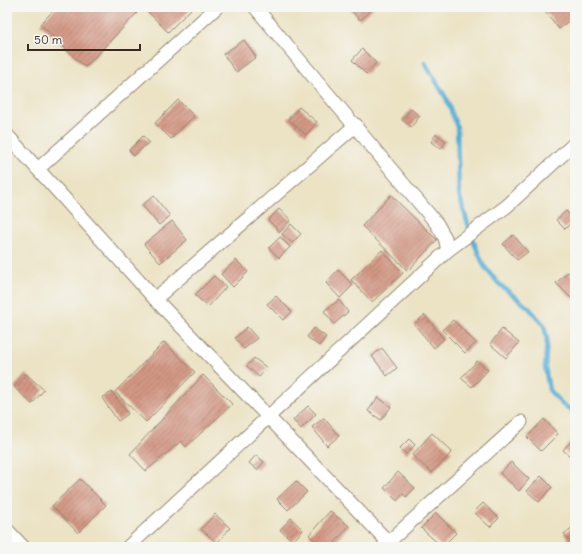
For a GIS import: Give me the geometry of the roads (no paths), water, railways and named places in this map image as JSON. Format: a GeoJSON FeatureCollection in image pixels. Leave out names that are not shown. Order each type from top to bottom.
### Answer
{"type":"FeatureCollection","features":[{"type":"Feature","properties":{"kind":"street"},"geometry":{"type":"LineString","coordinates":[[38,169],[217,7]]}},
{"type":"Feature","properties":{"kind":"street"},"geometry":{"type":"LineString","coordinates":[[255,7],[356,125],[437,224],[445,238],[448,250]]}},
{"type":"Feature","properties":{"kind":"street"},"geometry":{"type":"LineString","coordinates":[[155,299],[356,125]]}},
{"type":"Feature","properties":{"kind":"street"},"geometry":{"type":"LineString","coordinates":[[7,135],[155,299],[388,545],[521,422]]}},
{"type":"Feature","properties":{"kind":"street"},"geometry":{"type":"LineString","coordinates":[[128,547],[448,250],[507,206],[575,143]]}},
{"type":"Feature","properties":{"kind":"street"},"geometry":{"type":"LineString","coordinates":[[7,530],[23,547]]}},
{"type":"Feature","properties":{"kind":"waterway"},"geometry":{"type":"LineString","coordinates":[[425,63],[446,98],[457,127],[459,194],[472,238],[484,266],[498,283],[529,308],[544,325],[547,339],[545,367],[549,390],[563,405],[575,412]]}}]}
